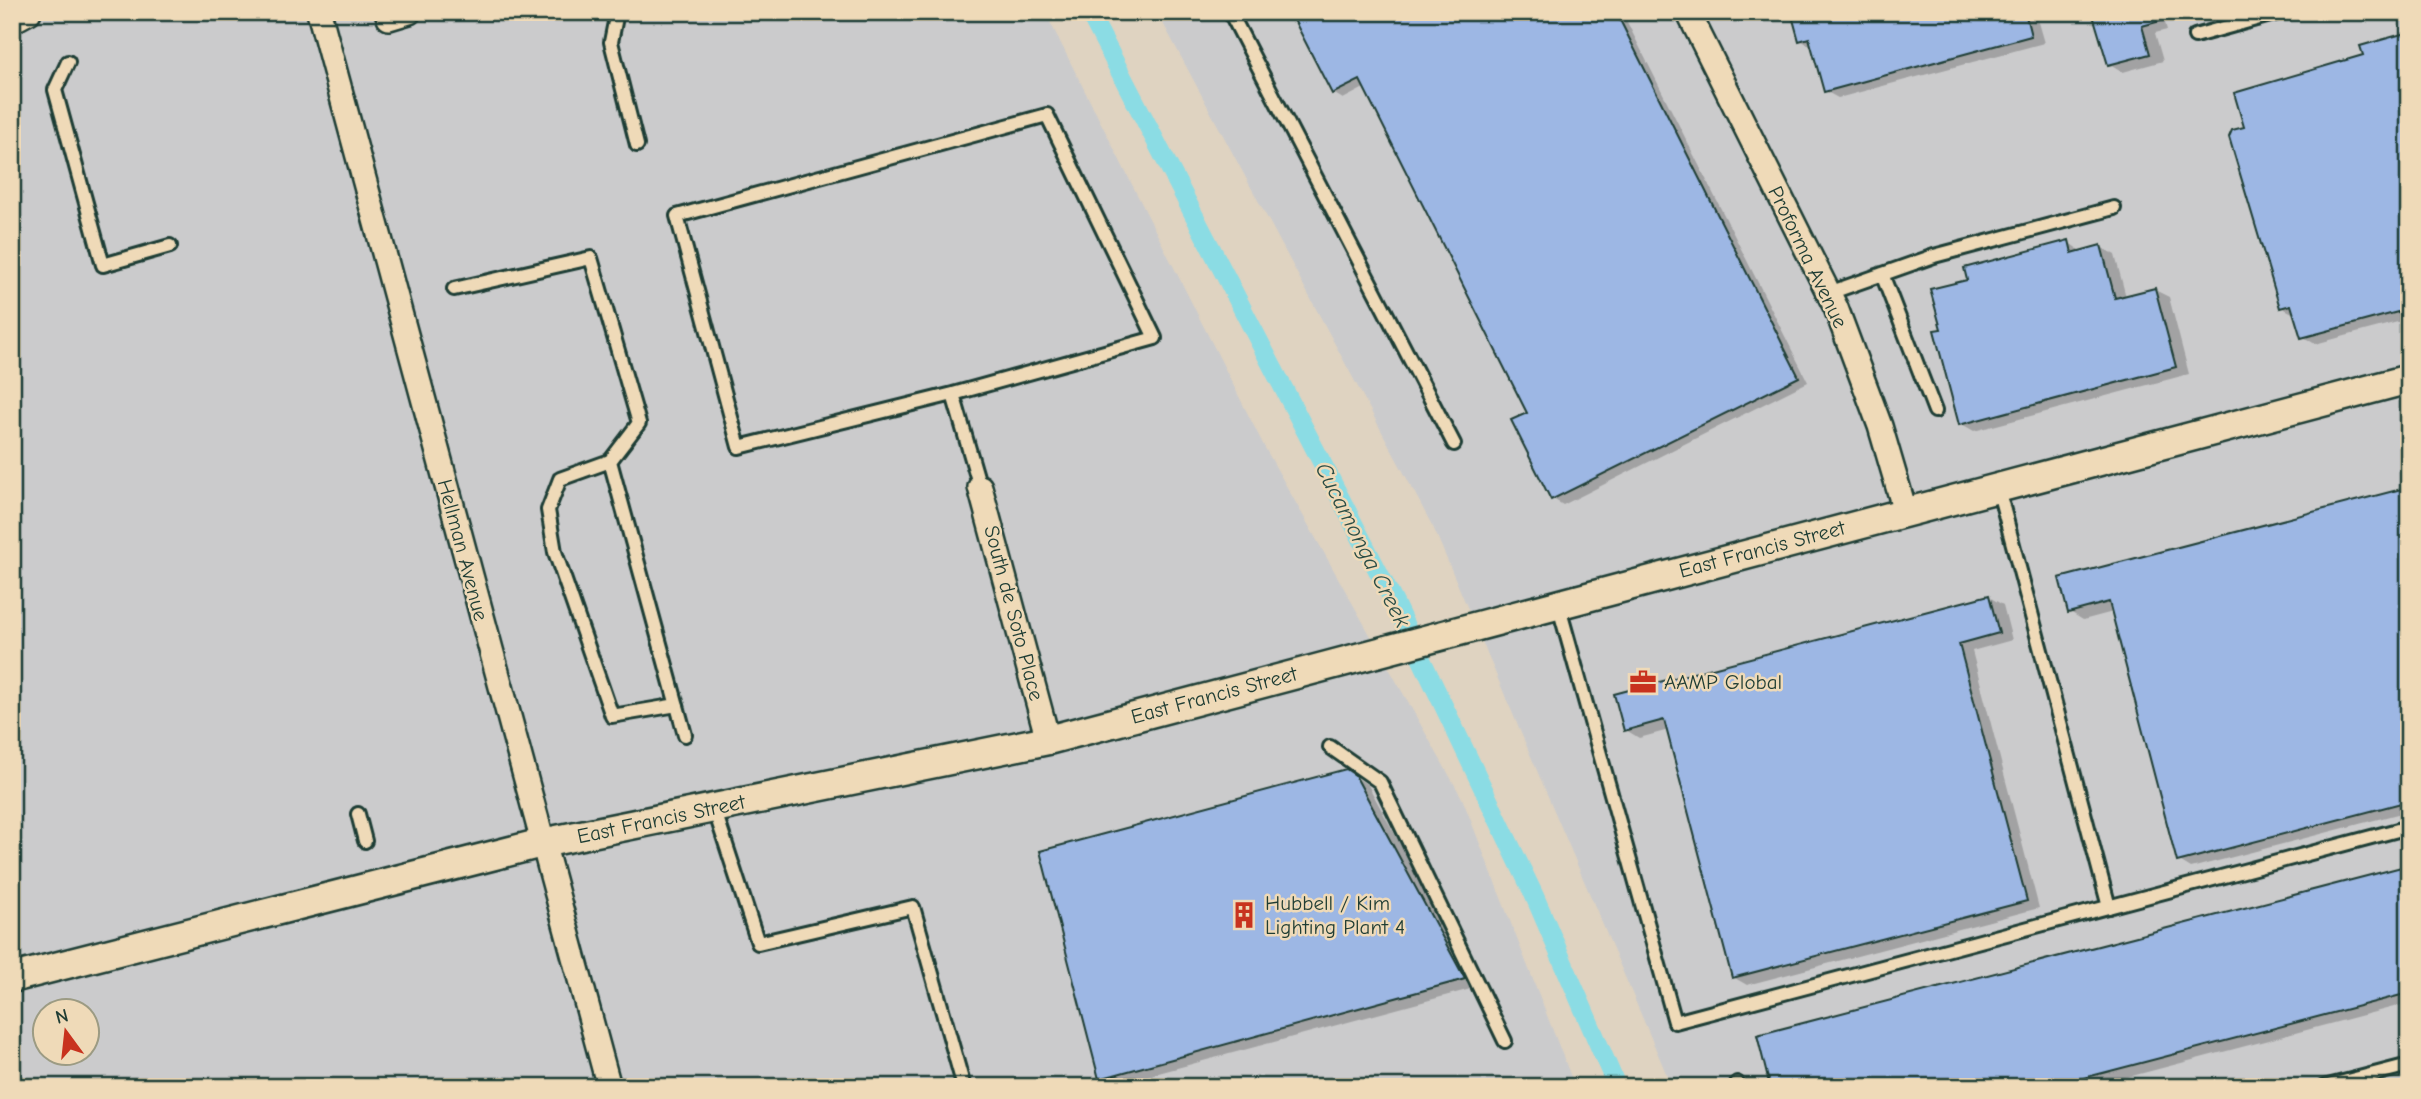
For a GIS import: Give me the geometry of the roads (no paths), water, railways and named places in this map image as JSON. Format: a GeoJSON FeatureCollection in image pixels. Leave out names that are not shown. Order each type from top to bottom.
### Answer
{"type":"FeatureCollection","features":[{"type":"Feature","properties":{"kind":"street","name":"Hellman Avenue"},"geometry":{"type":"LineString","coordinates":[[319,12],[609,1087]]}},
{"type":"Feature","properties":{"kind":"street"},"geometry":{"type":"LineString","coordinates":[[387,12],[389,18],[409,12]]}},
{"type":"Feature","properties":{"kind":"street","name":"Proforma Avenue"},"geometry":{"type":"LineString","coordinates":[[1688,12],[1829,293],[1880,426],[1905,511]]}},
{"type":"Feature","properties":{"kind":"street","name":"East Francis Street"},"geometry":{"type":"LineString","coordinates":[[12,978],[542,843],[1048,740],[1359,655],[2409,379]]}},
{"type":"Feature","properties":{"kind":"street","name":"South de Soto Place"},"geometry":{"type":"LineString","coordinates":[[980,486],[1048,740]]}},
{"type":"Feature","properties":{"kind":"lane"},"geometry":{"type":"LineString","coordinates":[[617,12],[611,42],[637,145]]}},
{"type":"Feature","properties":{"kind":"lane"},"geometry":{"type":"LineString","coordinates":[[1230,12],[1454,444]]}},
{"type":"Feature","properties":{"kind":"lane"},"geometry":{"type":"LineString","coordinates":[[2195,36],[2281,12]]}},
{"type":"Feature","properties":{"kind":"lane"},"geometry":{"type":"LineString","coordinates":[[68,62],[55,90],[103,265],[170,246]]}},
{"type":"Feature","properties":{"kind":"lane"},"geometry":{"type":"LineString","coordinates":[[1047,115],[1155,338],[953,394],[739,447],[677,216],[1047,115]]}},
{"type":"Feature","properties":{"kind":"lane"},"geometry":{"type":"LineString","coordinates":[[1829,293],[1934,256],[2115,208]]}},
{"type":"Feature","properties":{"kind":"lane"},"geometry":{"type":"LineString","coordinates":[[454,289],[591,258],[639,423],[610,461],[560,479],[548,510],[555,552],[612,716],[677,705]]}},
{"type":"Feature","properties":{"kind":"lane"},"geometry":{"type":"LineString","coordinates":[[1882,274],[1935,411]]}},
{"type":"Feature","properties":{"kind":"lane"},"geometry":{"type":"LineString","coordinates":[[953,394],[980,486]]}},
{"type":"Feature","properties":{"kind":"lane"},"geometry":{"type":"LineString","coordinates":[[610,461],[685,735]]}},
{"type":"Feature","properties":{"kind":"lane"},"geometry":{"type":"LineString","coordinates":[[1997,486],[2109,907]]}},
{"type":"Feature","properties":{"kind":"lane"},"geometry":{"type":"LineString","coordinates":[[1558,603],[1675,1022],[2409,827]]}},
{"type":"Feature","properties":{"kind":"lane"},"geometry":{"type":"LineString","coordinates":[[1330,747],[1380,782],[1505,1041]]}},
{"type":"Feature","properties":{"kind":"lane"},"geometry":{"type":"LineString","coordinates":[[714,808],[758,943],[914,907],[964,1087]]}},
{"type":"Feature","properties":{"kind":"lane"},"geometry":{"type":"LineString","coordinates":[[358,814],[365,841]]}},
{"type":"Feature","properties":{"kind":"lane"},"geometry":{"type":"LineString","coordinates":[[2324,1087],[2409,1065]]}},
{"type":"Feature","properties":{"kind":"waterway","name":"Cucamonga Creek"},"geometry":{"type":"LineString","coordinates":[[1089,12],[1394,602],[1534,895],[1617,1087]]}},
{"type":"Feature","properties":{"kind":"place","name":"AAMP Global"},"geometry":{"type":"Point","coordinates":[1643,682]}},
{"type":"Feature","properties":{"kind":"place","name":"Hubbell / Kim Lighting Plant 4"},"geometry":{"type":"Point","coordinates":[1244,915]}}]}
